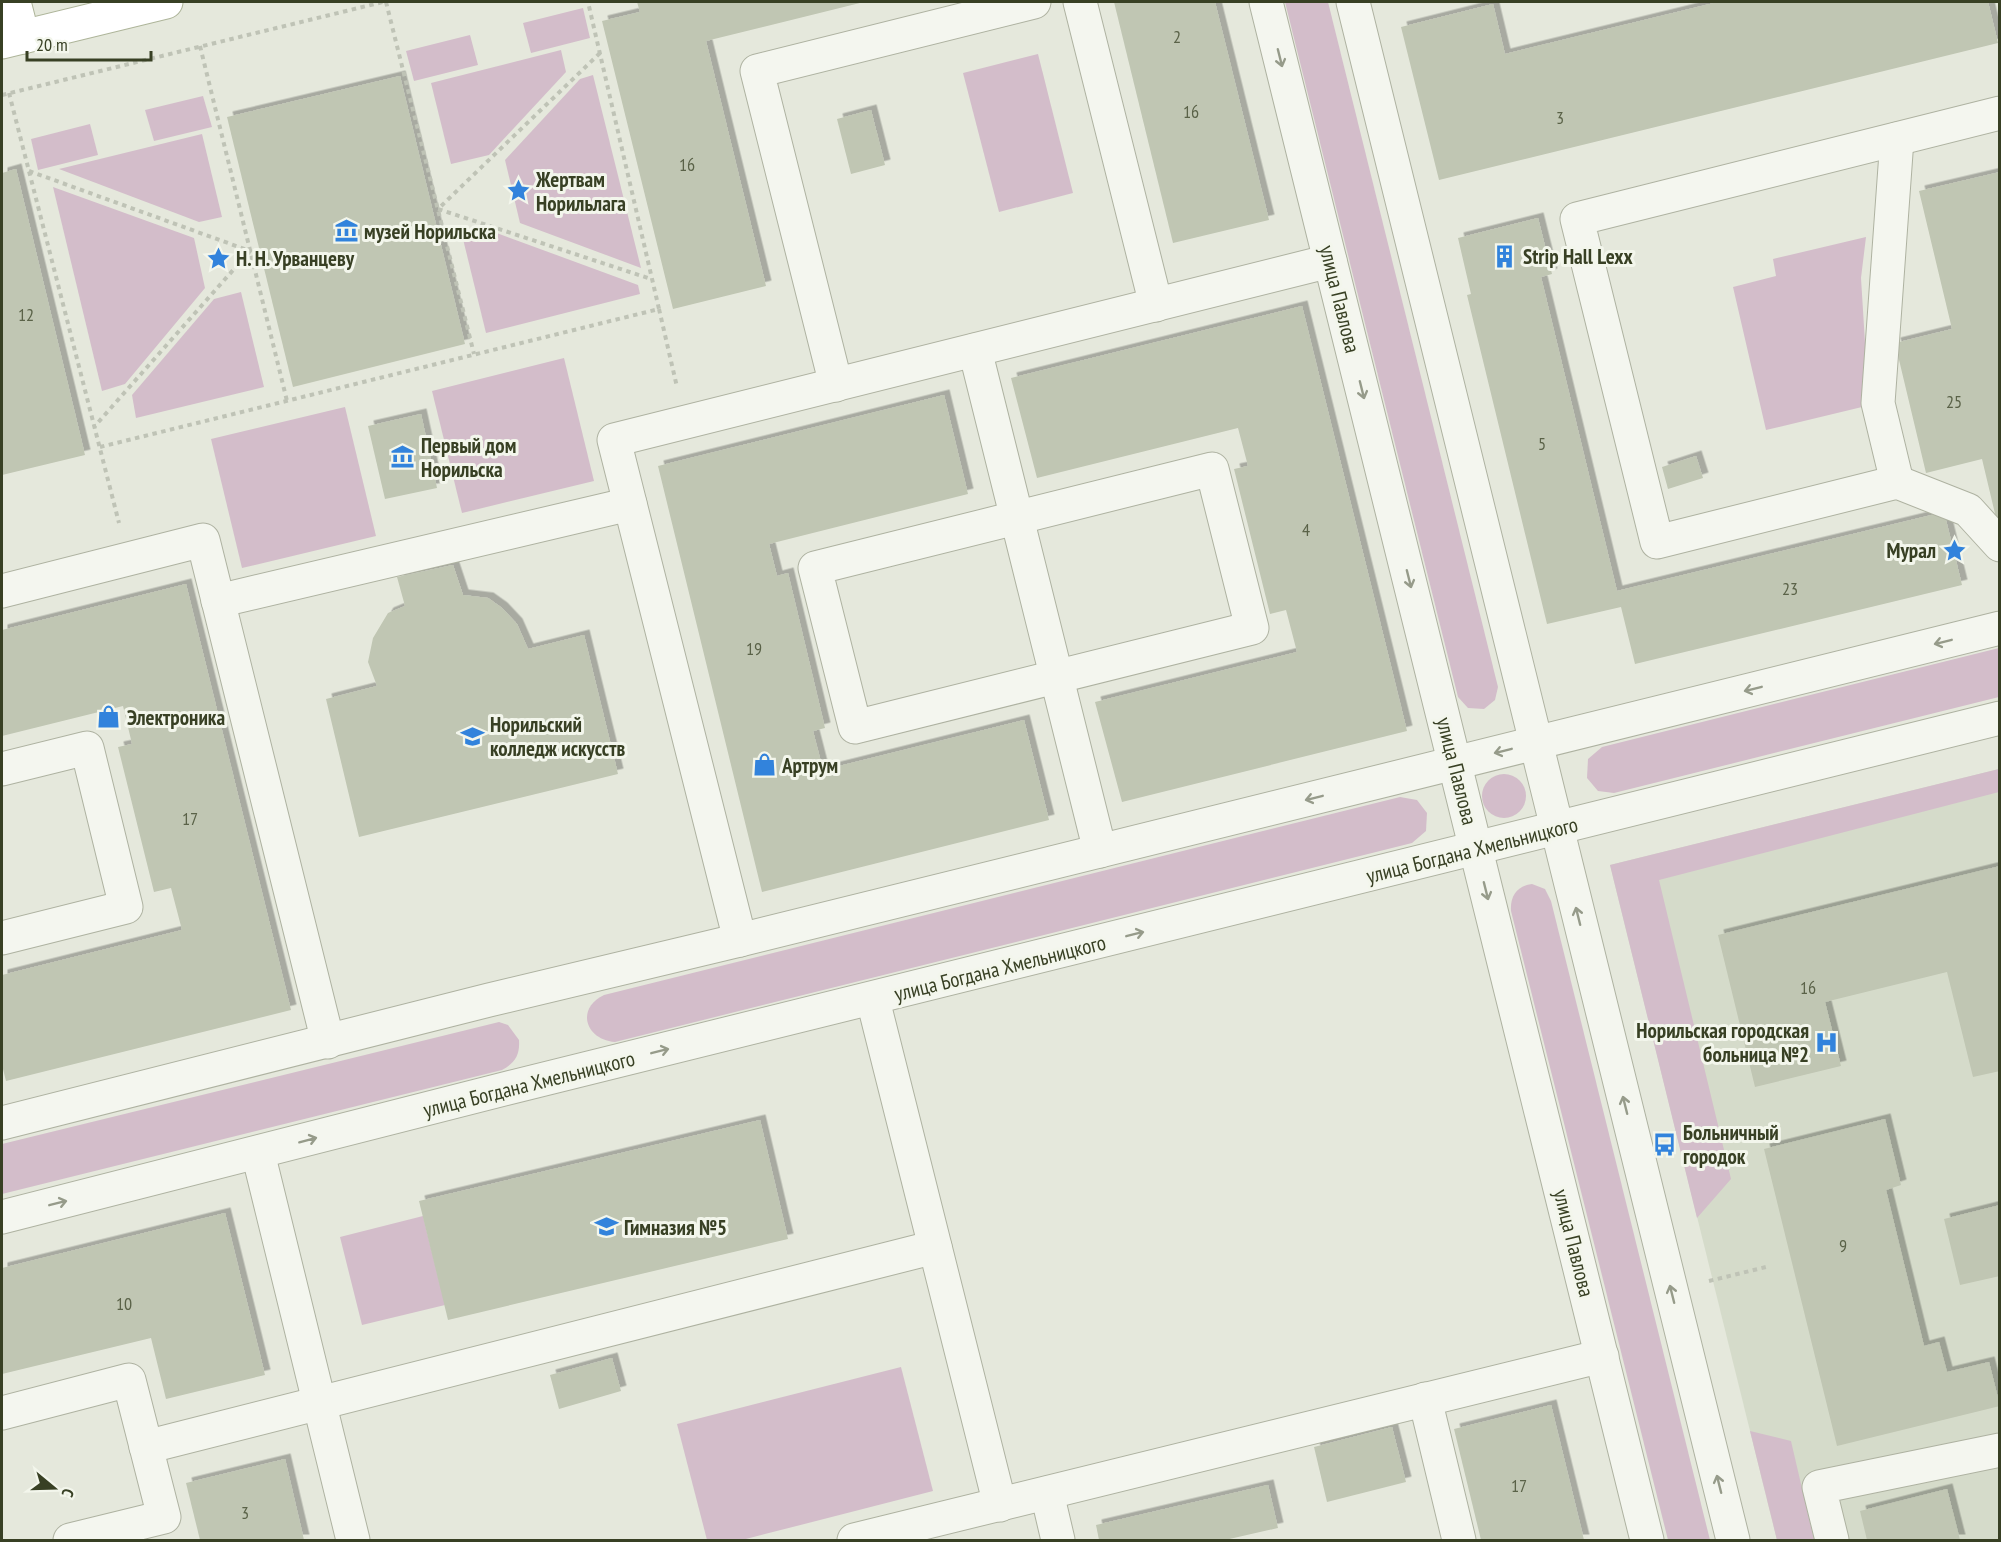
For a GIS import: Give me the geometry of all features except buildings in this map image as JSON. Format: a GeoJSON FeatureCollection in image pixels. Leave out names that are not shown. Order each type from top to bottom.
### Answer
{"type":"FeatureCollection","features":[{"type":"Feature","properties":{"kind":"main road"},"geometry":{"type":"LineString","coordinates":[[14,2],[12,40],[166,2]]}},
{"type":"Feature","properties":{"kind":"street"},"geometry":{"type":"LineString","coordinates":[[836,385],[757,71],[1034,2]]}},
{"type":"Feature","properties":{"kind":"street"},"geometry":{"type":"LineString","coordinates":[[1080,2],[1156,305]]}},
{"type":"Feature","properties":{"kind":"street","name":"улица Павлова"},"geometry":{"type":"LineString","coordinates":[[1266,2],[1647,1540]]}},
{"type":"Feature","properties":{"kind":"street"},"geometry":{"type":"LineString","coordinates":[[1353,2],[1733,1540]]}},
{"type":"Feature","properties":{"kind":"street"},"geometry":{"type":"LineString","coordinates":[[2000,113],[1576,219],[1657,542],[1897,482],[1968,510],[2000,545]]}},
{"type":"Feature","properties":{"kind":"street"},"geometry":{"type":"LineString","coordinates":[[1897,139],[1878,403],[1897,482]]}},
{"type":"Feature","properties":{"kind":"street"},"geometry":{"type":"LineString","coordinates":[[740,940],[614,441],[1330,261]]}},
{"type":"Feature","properties":{"kind":"street"},"geometry":{"type":"LineString","coordinates":[[975,350],[1100,851]]}},
{"type":"Feature","properties":{"kind":"street"},"geometry":{"type":"LineString","coordinates":[[1212,469],[1252,628],[1056,677],[855,727],[815,568],[1212,469]]}},
{"type":"Feature","properties":{"kind":"street"},"geometry":{"type":"LineString","coordinates":[[218,601],[630,504]]}},
{"type":"Feature","properties":{"kind":"street"},"geometry":{"type":"LineString","coordinates":[[2,591],[203,540],[328,1042]]}},
{"type":"Feature","properties":{"kind":"street"},"geometry":{"type":"LineString","coordinates":[[2,1123],[489,1000],[2000,628]]}},
{"type":"Feature","properties":{"kind":"street","name":"улица Богдана Хмельницкого"},"geometry":{"type":"LineString","coordinates":[[2,1217],[512,1087],[873,1000],[2000,718]]}},
{"type":"Feature","properties":{"kind":"street"},"geometry":{"type":"LineString","coordinates":[[2,769],[87,748],[126,907],[2,938]]}},
{"type":"Feature","properties":{"kind":"street"},"geometry":{"type":"LineString","coordinates":[[873,1000],[1000,1505]]}},
{"type":"Feature","properties":{"kind":"street"},"geometry":{"type":"LineString","coordinates":[[258,1153],[353,1540]]}},
{"type":"Feature","properties":{"kind":"street"},"geometry":{"type":"LineString","coordinates":[[146,1448],[319,1402],[935,1247]]}},
{"type":"Feature","properties":{"kind":"street"},"geometry":{"type":"LineString","coordinates":[[854,1540],[1602,1356]]}},
{"type":"Feature","properties":{"kind":"street"},"geometry":{"type":"LineString","coordinates":[[2,1413],[129,1380],[164,1517],[70,1540]]}},
{"type":"Feature","properties":{"kind":"street"},"geometry":{"type":"LineString","coordinates":[[1425,1400],[1459,1540]]}},
{"type":"Feature","properties":{"kind":"street"},"geometry":{"type":"LineString","coordinates":[[1832,1540],[1819,1487],[2000,1450]]}},
{"type":"Feature","properties":{"kind":"street"},"geometry":{"type":"LineString","coordinates":[[1047,1493],[1058,1540]]}},
{"type":"Feature","properties":{"kind":"path"},"geometry":{"type":"LineString","coordinates":[[2,95],[384,2],[474,354]]}},
{"type":"Feature","properties":{"kind":"path"},"geometry":{"type":"LineString","coordinates":[[588,2],[685,423]]}},
{"type":"Feature","properties":{"kind":"path"},"geometry":{"type":"LineString","coordinates":[[200,46],[287,401]]}},
{"type":"Feature","properties":{"kind":"path"},"geometry":{"type":"LineString","coordinates":[[438,209],[600,53]]}},
{"type":"Feature","properties":{"kind":"path"},"geometry":{"type":"LineString","coordinates":[[9,93],[128,559]]}},
{"type":"Feature","properties":{"kind":"path"},"geometry":{"type":"LineString","coordinates":[[28,171],[250,251]]}},
{"type":"Feature","properties":{"kind":"path"},"geometry":{"type":"LineString","coordinates":[[438,209],[652,279]]}},
{"type":"Feature","properties":{"kind":"path"},"geometry":{"type":"LineString","coordinates":[[94,428],[250,251]]}},
{"type":"Feature","properties":{"kind":"path"},"geometry":{"type":"LineString","coordinates":[[100,447],[659,309]]}},
{"type":"Feature","properties":{"kind":"path"},"geometry":{"type":"LineString","coordinates":[[1713,1280],[1766,1267]]}},
{"type":"Feature","properties":{"kind":"shaded area"},"geometry":{"type":"Polygon","coordinates":[[[1285,2],[1328,2],[1498,687],[1495,700],[1484,709],[1468,708],[1458,697],[1285,2]]]}},
{"type":"Feature","properties":{"kind":"shaded area"},"geometry":{"type":"Polygon","coordinates":[[[583,8],[590,38],[531,53],[523,23],[583,8]]]}},
{"type":"Feature","properties":{"kind":"shaded area"},"geometry":{"type":"Polygon","coordinates":[[[470,35],[478,65],[414,81],[406,51],[470,35]]]}},
{"type":"Feature","properties":{"kind":"shaded area"},"geometry":{"type":"Polygon","coordinates":[[[561,50],[566,72],[489,155],[451,164],[431,83],[561,50]]]}},
{"type":"Feature","properties":{"kind":"shaded area"},"geometry":{"type":"Polygon","coordinates":[[[1038,54],[1073,193],[999,212],[963,73],[1038,54]]]}},
{"type":"Feature","properties":{"kind":"shaded area"},"geometry":{"type":"Polygon","coordinates":[[[593,75],[641,268],[520,223],[505,160],[580,79],[593,75]]]}},
{"type":"Feature","properties":{"kind":"shaded area"},"geometry":{"type":"Polygon","coordinates":[[[203,96],[212,127],[154,141],[145,110],[203,96]]]}},
{"type":"Feature","properties":{"kind":"shaded area"},"geometry":{"type":"Polygon","coordinates":[[[90,124],[98,155],[38,170],[31,139],[90,124]]]}},
{"type":"Feature","properties":{"kind":"shaded area"},"geometry":{"type":"Polygon","coordinates":[[[202,134],[222,217],[199,222],[59,169],[202,134]]]}},
{"type":"Feature","properties":{"kind":"shaded area"},"geometry":{"type":"Polygon","coordinates":[[[53,187],[194,238],[205,288],[125,384],[102,391],[53,187]]]}},
{"type":"Feature","properties":{"kind":"shaded area"},"geometry":{"type":"Polygon","coordinates":[[[494,232],[638,285],[640,294],[486,333],[463,239],[494,232]]]}},
{"type":"Feature","properties":{"kind":"shaded area"},"geometry":{"type":"Polygon","coordinates":[[[1866,237],[1861,278],[1867,375],[1862,407],[1766,430],[1733,287],[1776,276],[1773,259],[1866,237]]]}},
{"type":"Feature","properties":{"kind":"shaded area"},"geometry":{"type":"Polygon","coordinates":[[[241,292],[264,387],[136,418],[132,395],[214,299],[241,292]]]}},
{"type":"Feature","properties":{"kind":"shaded area"},"geometry":{"type":"Polygon","coordinates":[[[564,358],[594,481],[462,513],[432,391],[564,358]]]}},
{"type":"Feature","properties":{"kind":"shaded area"},"geometry":{"type":"Polygon","coordinates":[[[345,407],[376,536],[242,568],[211,439],[345,407]]]}},
{"type":"Feature","properties":{"kind":"shaded area"},"geometry":{"type":"Polygon","coordinates":[[[1999,648],[1999,697],[1614,793],[1598,791],[1587,778],[1588,759],[1602,747],[1999,648]]]}},
{"type":"Feature","properties":{"kind":"shaded area","name":"Норильская городская больница №2"},"geometry":{"type":"Polygon","coordinates":[[[1999,769],[1999,1540],[1777,1540],[1610,865],[1999,769]]]}},
{"type":"Feature","properties":{"kind":"shaded area"},"geometry":{"type":"Polygon","coordinates":[[[1999,769],[1999,792],[1659,880],[1731,1179],[1697,1218],[1610,865],[1999,769]]]}},
{"type":"Feature","properties":{"kind":"shaded area"},"geometry":{"type":"Polygon","coordinates":[[[1504,774],[1513,775],[1520,780],[1525,787],[1525,805],[1520,812],[1513,817],[1504,818],[1495,817],[1488,812],[1483,805],[1482,796],[1483,787],[1488,780],[1495,775],[1504,774]]]}},
{"type":"Feature","properties":{"kind":"shaded area"},"geometry":{"type":"Polygon","coordinates":[[[1400,797],[1417,800],[1427,813],[1426,831],[1412,843],[615,1042],[597,1036],[588,1023],[589,1008],[604,995],[1400,797]]]}},
{"type":"Feature","properties":{"kind":"shaded area"},"geometry":{"type":"Polygon","coordinates":[[[1532,884],[1545,889],[1551,901],[1710,1540],[1668,1540],[1511,911],[1513,896],[1518,889],[1532,884]]]}},
{"type":"Feature","properties":{"kind":"shaded area"},"geometry":{"type":"Polygon","coordinates":[[[499,1022],[508,1025],[519,1040],[516,1058],[502,1070],[2,1194],[2,1144],[499,1022]]]}},
{"type":"Feature","properties":{"kind":"shaded area"},"geometry":{"type":"Polygon","coordinates":[[[423,1216],[445,1305],[362,1325],[340,1237],[423,1216]]]}},
{"type":"Feature","properties":{"kind":"shaded area"},"geometry":{"type":"Polygon","coordinates":[[[901,1367],[933,1491],[742,1540],[707,1540],[677,1424],[901,1367]]]}},
{"type":"Feature","properties":{"kind":"shaded area"},"geometry":{"type":"Polygon","coordinates":[[[1750,1431],[1791,1441],[1814,1540],[1777,1540],[1750,1431]]]}},
{"type":"Feature","properties":{"kind":"place","name":"Жертвам Норильлага"},"geometry":{"type":"Point","coordinates":[518,191]}},
{"type":"Feature","properties":{"kind":"place","name":"музей Норильска"},"geometry":{"type":"Point","coordinates":[346,231]}},
{"type":"Feature","properties":{"kind":"place","name":"Strip Hall Lexx"},"geometry":{"type":"Point","coordinates":[1505,256]}},
{"type":"Feature","properties":{"kind":"place","name":"Н. Н. Урванцеву"},"geometry":{"type":"Point","coordinates":[218,258]}},
{"type":"Feature","properties":{"kind":"place","name":"Первый дом Норильска"},"geometry":{"type":"Point","coordinates":[403,457]}},
{"type":"Feature","properties":{"kind":"place","name":"Мурал"},"geometry":{"type":"Point","coordinates":[1954,550]}},
{"type":"Feature","properties":{"kind":"place","name":"Электроника"},"geometry":{"type":"Point","coordinates":[109,717]}},
{"type":"Feature","properties":{"kind":"place","name":"Норильский колледж искусств"},"geometry":{"type":"Point","coordinates":[472,736]}},
{"type":"Feature","properties":{"kind":"place","name":"Артрум"},"geometry":{"type":"Point","coordinates":[764,765]}},
{"type":"Feature","properties":{"kind":"place","name":"Норильская городская больница №2"},"geometry":{"type":"Point","coordinates":[1827,1042]}},
{"type":"Feature","properties":{"kind":"place","name":"Больничный городок"},"geometry":{"type":"Point","coordinates":[1665,1144]}},
{"type":"Feature","properties":{"kind":"place","name":"Гимназия №5"},"geometry":{"type":"Point","coordinates":[606,1227]}}]}
